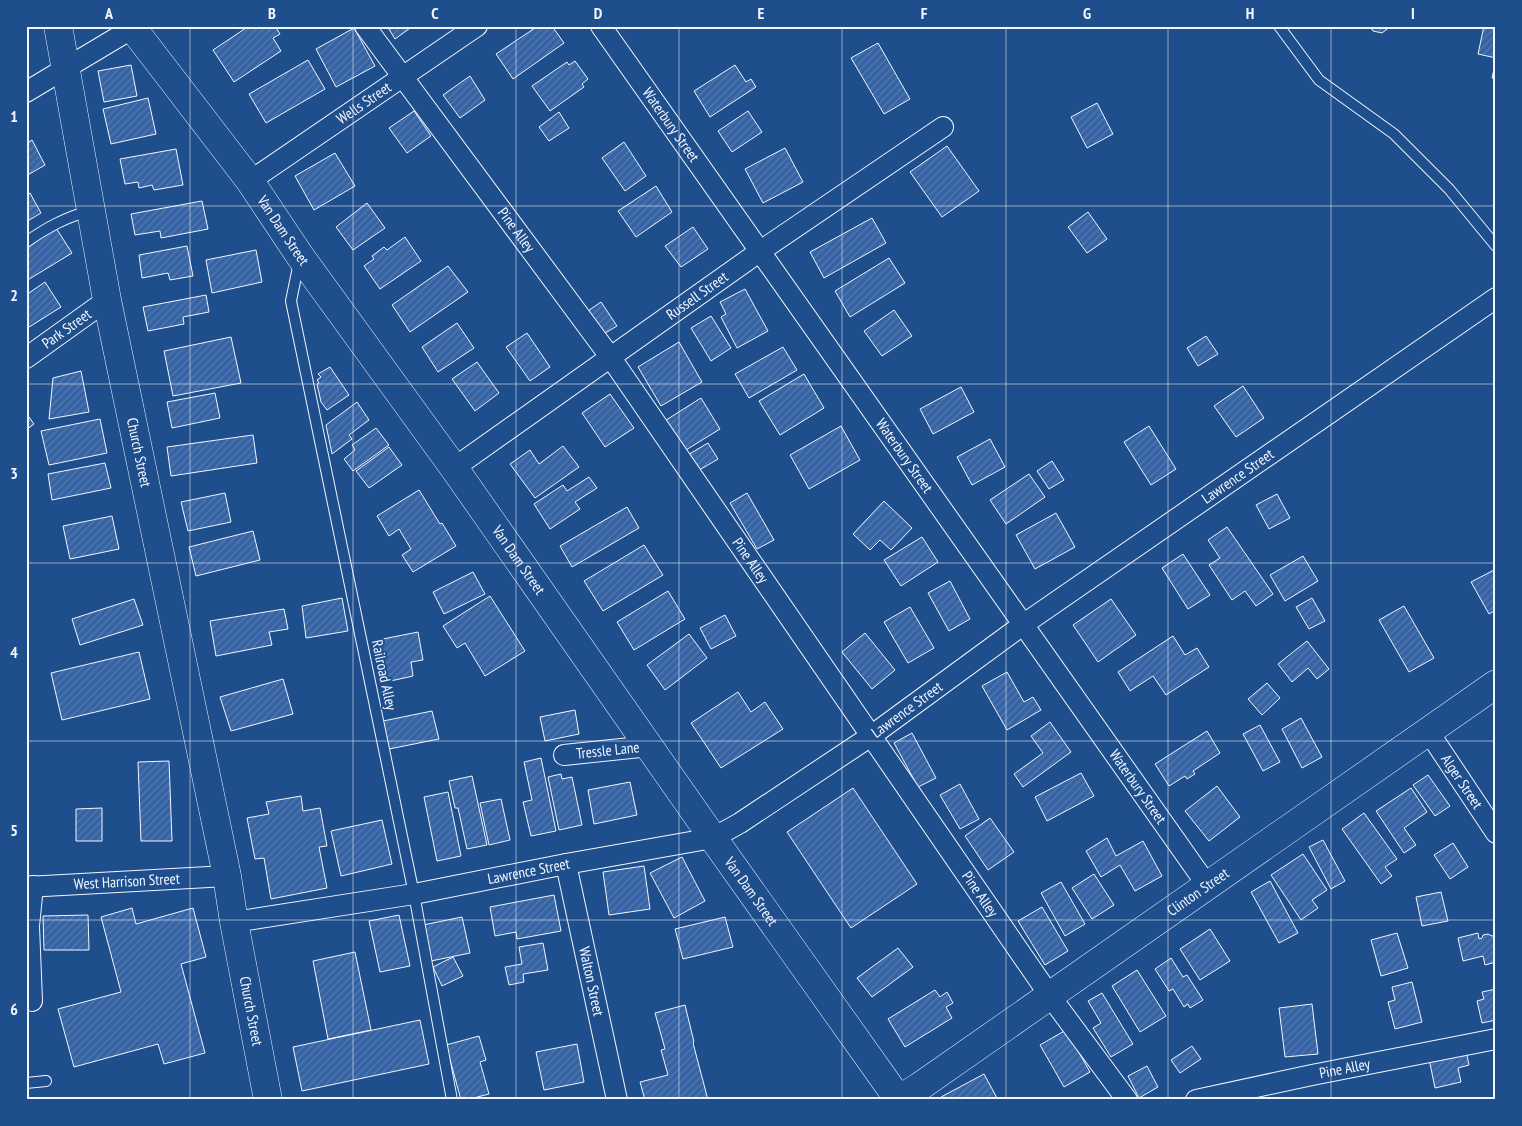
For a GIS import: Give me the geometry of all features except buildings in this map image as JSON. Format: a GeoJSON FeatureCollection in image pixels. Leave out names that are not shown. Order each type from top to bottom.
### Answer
{"type":"FeatureCollection","features":[{"type":"Feature","properties":{"kind":"main road","name":"Church Street"},"geometry":{"type":"LineString","coordinates":[[58,26],[107,300],[227,876],[268,1100]]}},
{"type":"Feature","properties":{"kind":"main road","name":"Van Dam Street"},"geometry":{"type":"LineString","coordinates":[[132,27],[250,181],[300,256],[454,468],[899,1100]]}},
{"type":"Feature","properties":{"kind":"main road","name":"Clinton Street"},"geometry":{"type":"LineString","coordinates":[[899,1100],[1496,684]]}},
{"type":"Feature","properties":{"kind":"street","name":"Pine Alley"},"geometry":{"type":"LineString","coordinates":[[365,26],[611,358],[1050,996],[1127,1100]]}},
{"type":"Feature","properties":{"kind":"street","name":"Wells Street"},"geometry":{"type":"LineString","coordinates":[[250,181],[477,26]]}},
{"type":"Feature","properties":{"kind":"street","name":"Waterbury Street"},"geometry":{"type":"LineString","coordinates":[[601,26],[1208,885]]}},
{"type":"Feature","properties":{"kind":"street"},"geometry":{"type":"LineString","coordinates":[[26,92],[132,27]]}},
{"type":"Feature","properties":{"kind":"street","name":"Russell Street"},"geometry":{"type":"LineString","coordinates":[[454,468],[760,252],[943,127]]}},
{"type":"Feature","properties":{"kind":"street","name":"Lawrence Street"},"geometry":{"type":"LineString","coordinates":[[234,922],[414,894],[566,864],[713,838],[740,823],[870,736],[1024,624],[1496,298]]}},
{"type":"Feature","properties":{"kind":"street","name":"Park Street"},"geometry":{"type":"LineString","coordinates":[[26,358],[107,300]]}},
{"type":"Feature","properties":{"kind":"street","name":"Alger Street"},"geometry":{"type":"LineString","coordinates":[[1428,731],[1496,834]]}},
{"type":"Feature","properties":{"kind":"street","name":"Tressle Lane"},"geometry":{"type":"LineString","coordinates":[[564,755],[650,746]]}},
{"type":"Feature","properties":{"kind":"street","name":"Walton Street"},"geometry":{"type":"LineString","coordinates":[[566,864],[617,1100]]}},
{"type":"Feature","properties":{"kind":"street","name":"West Harrison Street"},"geometry":{"type":"LineString","coordinates":[[30,886],[227,876]]}},
{"type":"Feature","properties":{"kind":"street"},"geometry":{"type":"LineString","coordinates":[[30,886],[29,926],[32,1001]]}},
{"type":"Feature","properties":{"kind":"street","name":"Pine Alley"},"geometry":{"type":"LineString","coordinates":[[1196,1100],[1496,1039]]}},
{"type":"Feature","properties":{"kind":"lane"},"geometry":{"type":"LineString","coordinates":[[1279,26],[1319,80],[1394,134],[1449,189],[1496,246]]}},
{"type":"Feature","properties":{"kind":"lane"},"geometry":{"type":"LineString","coordinates":[[26,242],[68,217],[90,210]]}},
{"type":"Feature","properties":{"kind":"lane","name":"Railroad Alley"},"geometry":{"type":"LineString","coordinates":[[300,256],[292,301],[414,894],[452,1100]]}},
{"type":"Feature","properties":{"kind":"lane"},"geometry":{"type":"LineString","coordinates":[[26,1082],[46,1081]]}}]}
